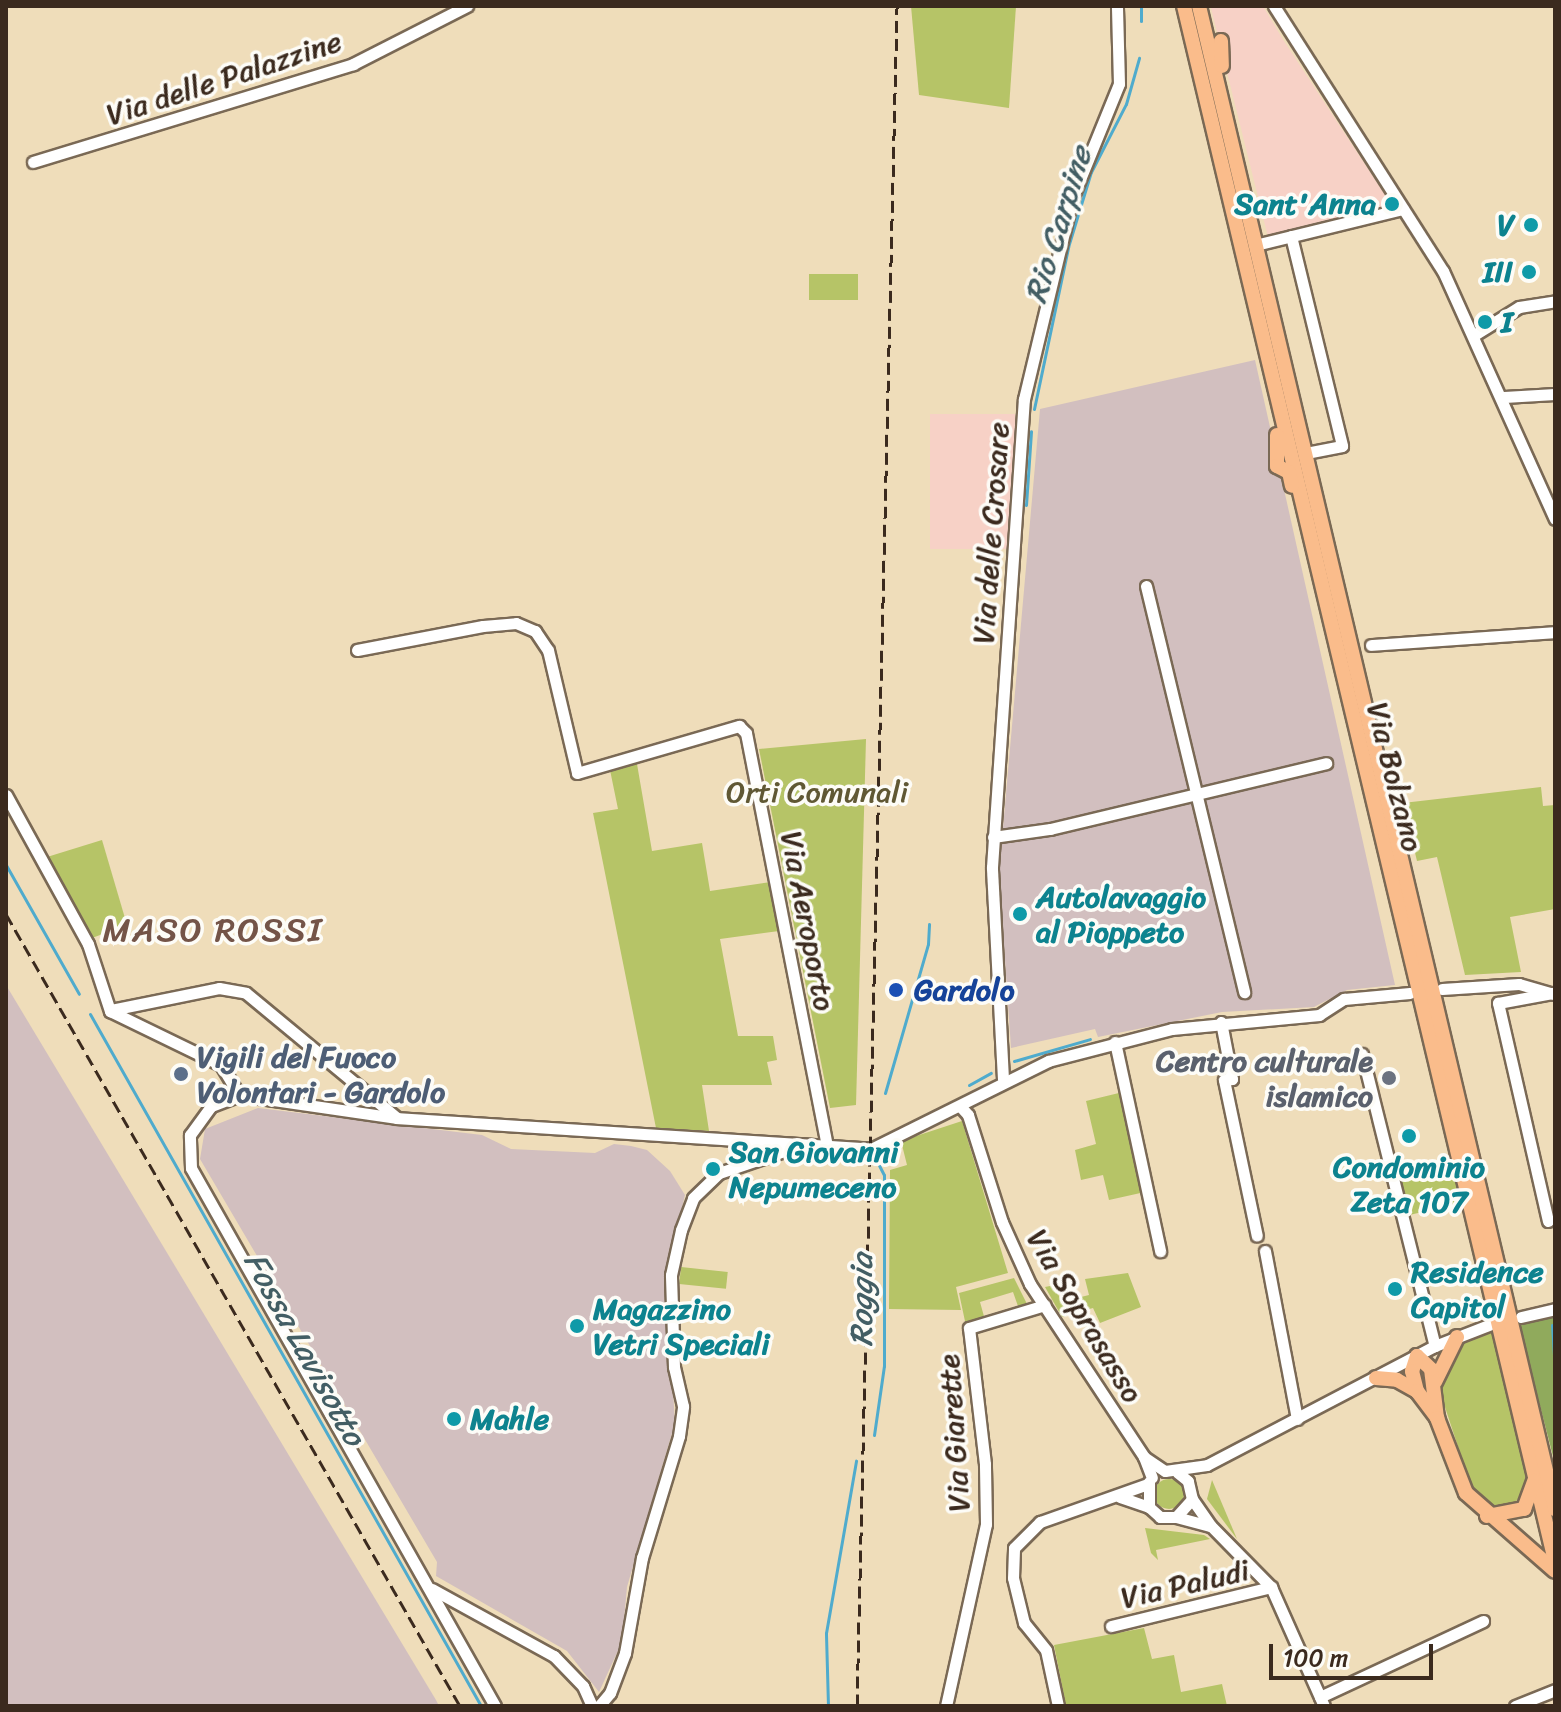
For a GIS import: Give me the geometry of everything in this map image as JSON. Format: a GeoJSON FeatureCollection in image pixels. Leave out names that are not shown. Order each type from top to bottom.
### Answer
{"type":"FeatureCollection","features":[{"type":"Feature","properties":{"kind":"main road","name":"Via Bolzano"},"geometry":{"type":"LineString","coordinates":[[1184,6],[1267,348],[1265,378],[1281,453],[1277,466],[1289,472],[1307,548],[1315,558],[1555,1509]]}},
{"type":"Feature","properties":{"kind":"main road","name":"Via Bolzano"},"geometry":{"type":"LineString","coordinates":[[1199,6],[1544,1468],[1555,1561]]}},
{"type":"Feature","properties":{"kind":"main road"},"geometry":{"type":"LineString","coordinates":[[1221,41],[1232,107],[1228,129]]}},
{"type":"Feature","properties":{"kind":"main road"},"geometry":{"type":"LineString","coordinates":[[1435,1383],[1457,1337]]}},
{"type":"Feature","properties":{"kind":"main road"},"geometry":{"type":"LineString","coordinates":[[1437,1418],[1431,1369],[1417,1356],[1412,1371],[1417,1391],[1437,1418],[1466,1493],[1487,1516],[1555,1571]]}},
{"type":"Feature","properties":{"kind":"main road"},"geometry":{"type":"LineString","coordinates":[[1376,1378],[1397,1380],[1417,1391]]}},
{"type":"Feature","properties":{"kind":"main road"},"geometry":{"type":"LineString","coordinates":[[1487,1516],[1524,1509],[1544,1468]]}},
{"type":"Feature","properties":{"kind":"street","name":"Via delle Palazzine"},"geometry":{"type":"LineString","coordinates":[[33,162],[353,64],[467,6]]}},
{"type":"Feature","properties":{"kind":"street","name":"Via delle Crosare"},"geometry":{"type":"LineString","coordinates":[[1003,1079],[992,908],[993,837],[1024,399],[1072,199],[1119,84],[1117,6]]}},
{"type":"Feature","properties":{"kind":"street"},"geometry":{"type":"LineString","coordinates":[[1274,6],[1443,271],[1549,495],[1555,519]]}},
{"type":"Feature","properties":{"kind":"street"},"geometry":{"type":"LineString","coordinates":[[1255,245],[1403,209]]}},
{"type":"Feature","properties":{"kind":"street"},"geometry":{"type":"LineString","coordinates":[[1291,236],[1342,446],[1305,453]]}},
{"type":"Feature","properties":{"kind":"street"},"geometry":{"type":"LineString","coordinates":[[1474,335],[1519,307],[1555,301]]}},
{"type":"Feature","properties":{"kind":"street"},"geometry":{"type":"LineString","coordinates":[[1504,397],[1555,394]]}},
{"type":"Feature","properties":{"kind":"street"},"geometry":{"type":"LineString","coordinates":[[1146,586],[1244,992]]}},
{"type":"Feature","properties":{"kind":"street","name":"Via Aeroporto"},"geometry":{"type":"LineString","coordinates":[[357,650],[483,626],[516,623],[535,631],[548,650],[577,773],[739,726],[746,733],[827,1147]]}},
{"type":"Feature","properties":{"kind":"street"},"geometry":{"type":"LineString","coordinates":[[1371,645],[1555,632]]}},
{"type":"Feature","properties":{"kind":"street"},"geometry":{"type":"LineString","coordinates":[[993,837],[1050,829],[1326,763]]}},
{"type":"Feature","properties":{"kind":"street"},"geometry":{"type":"LineString","coordinates":[[6,795],[88,944],[110,1011],[221,1065],[239,1095]]}},
{"type":"Feature","properties":{"kind":"street"},"geometry":{"type":"LineString","coordinates":[[1442,989],[1519,984],[1554,993]]}},
{"type":"Feature","properties":{"kind":"street"},"geometry":{"type":"LineString","coordinates":[[110,1011],[219,988],[246,993],[397,1118]]}},
{"type":"Feature","properties":{"kind":"street"},"geometry":{"type":"LineString","coordinates":[[495,1706],[191,1168],[188,1147],[194,1124],[211,1106],[239,1095],[397,1118],[871,1149],[960,1106],[1003,1079],[1115,1042],[1221,1022],[1319,1015],[1344,999],[1410,993]]}},
{"type":"Feature","properties":{"kind":"street"},"geometry":{"type":"LineString","coordinates":[[1548,1221],[1498,1003],[1554,993]]}},
{"type":"Feature","properties":{"kind":"street"},"geometry":{"type":"LineString","coordinates":[[1221,1022],[1232,1079],[1224,1080],[1257,1236]]}},
{"type":"Feature","properties":{"kind":"street"},"geometry":{"type":"LineString","coordinates":[[1115,1042],[1160,1251]]}},
{"type":"Feature","properties":{"kind":"street"},"geometry":{"type":"LineString","coordinates":[[1362,1054],[1435,1346]]}},
{"type":"Feature","properties":{"kind":"street","name":"Via Soprasasso"},"geometry":{"type":"LineString","coordinates":[[960,1106],[968,1115],[1002,1222],[1045,1305],[1144,1457],[1150,1481],[1149,1507]]}},
{"type":"Feature","properties":{"kind":"street"},"geometry":{"type":"LineString","coordinates":[[599,1706],[610,1693],[625,1653],[642,1558],[679,1436],[683,1406],[674,1367],[671,1275],[681,1230],[693,1198],[719,1173],[800,1145]]}},
{"type":"Feature","properties":{"kind":"street"},"geometry":{"type":"LineString","coordinates":[[1265,1251],[1297,1419]]}},
{"type":"Feature","properties":{"kind":"street","name":"Via Giarette"},"geometry":{"type":"LineString","coordinates":[[946,1706],[986,1524],[980,1407],[969,1328],[1045,1305]]}},
{"type":"Feature","properties":{"kind":"street"},"geometry":{"type":"LineString","coordinates":[[1521,1317],[1555,1309]]}},
{"type":"Feature","properties":{"kind":"street"},"geometry":{"type":"LineString","coordinates":[[1058,1706],[1046,1650],[1024,1623],[1013,1578],[1014,1548],[1040,1522],[1120,1497],[1171,1472],[1207,1465],[1435,1346],[1489,1325]]}},
{"type":"Feature","properties":{"kind":"street","name":"Via Soprasasso"},"geometry":{"type":"LineString","coordinates":[[1144,1457],[1171,1472],[1192,1492]]}},
{"type":"Feature","properties":{"kind":"street"},"geometry":{"type":"LineString","coordinates":[[1120,1497],[1149,1507],[1160,1517],[1176,1517],[1207,1465]]}},
{"type":"Feature","properties":{"kind":"street","name":"Via Paludi"},"geometry":{"type":"LineString","coordinates":[[1192,1492],[1211,1526],[1271,1587],[1322,1701]]}},
{"type":"Feature","properties":{"kind":"street","name":"Via Paludi"},"geometry":{"type":"LineString","coordinates":[[1176,1517],[1211,1526]]}},
{"type":"Feature","properties":{"kind":"street","name":"Via Paludi"},"geometry":{"type":"LineString","coordinates":[[1111,1626],[1271,1587]]}},
{"type":"Feature","properties":{"kind":"street"},"geometry":{"type":"LineString","coordinates":[[430,1588],[554,1656],[583,1686],[592,1706]]}},
{"type":"Feature","properties":{"kind":"street"},"geometry":{"type":"LineString","coordinates":[[1322,1701],[1483,1621]]}},
{"type":"Feature","properties":{"kind":"street"},"geometry":{"type":"LineString","coordinates":[[1515,1706],[1555,1690]]}},
{"type":"Feature","properties":{"kind":"shaded area"},"geometry":{"type":"Polygon","coordinates":[[[1263,6],[1393,207],[1268,237],[1211,8],[1263,6]]]}},
{"type":"Feature","properties":{"kind":"shaded area"},"geometry":{"type":"Polygon","coordinates":[[[1255,360],[1395,985],[1347,990],[1314,1007],[1222,1012],[1098,1037],[1095,1029],[1011,1048],[999,873],[1040,409],[1255,360]]]}},
{"type":"Feature","properties":{"kind":"shaded area"},"geometry":{"type":"Polygon","coordinates":[[[930,414],[1015,414],[1015,549],[930,549],[930,414]]]}},
{"type":"Feature","properties":{"kind":"shaded area"},"geometry":{"type":"Polygon","coordinates":[[[6,985],[436,1700],[439,1706],[6,1706],[6,985]]]}},
{"type":"Feature","properties":{"kind":"shaded area"},"geometry":{"type":"Polygon","coordinates":[[[258,1108],[482,1135],[511,1149],[595,1153],[614,1144],[631,1146],[647,1150],[670,1171],[685,1195],[666,1276],[675,1423],[627,1587],[622,1642],[599,1692],[567,1651],[436,1576],[437,1562],[200,1159],[205,1129],[258,1108]]]}},
{"type":"Feature","properties":{"kind":"green space"},"geometry":{"type":"Polygon","coordinates":[[[911,6],[1016,6],[1009,108],[919,95],[911,6]]]}},
{"type":"Feature","properties":{"kind":"green space"},"geometry":{"type":"Polygon","coordinates":[[[809,274],[858,274],[858,300],[809,300],[809,274]]]}},
{"type":"Feature","properties":{"kind":"green space","name":"Orti Comunali"},"geometry":{"type":"Polygon","coordinates":[[[866,739],[856,1105],[830,1108],[759,749],[866,739]]]}},
{"type":"Feature","properties":{"kind":"green space"},"geometry":{"type":"Polygon","coordinates":[[[637,764],[652,851],[702,843],[710,891],[771,882],[779,931],[720,939],[738,1036],[773,1036],[777,1060],[767,1062],[772,1085],[702,1085],[709,1131],[656,1128],[593,813],[618,809],[610,770],[637,764]]]}},
{"type":"Feature","properties":{"kind":"green space"},"geometry":{"type":"Polygon","coordinates":[[[1541,787],[1543,806],[1555,805],[1555,909],[1510,917],[1521,972],[1465,975],[1437,857],[1417,861],[1403,803],[1541,787]]]}},
{"type":"Feature","properties":{"kind":"green space"},"geometry":{"type":"Polygon","coordinates":[[[102,840],[127,925],[92,938],[47,857],[102,840]]]}},
{"type":"Feature","properties":{"kind":"green space"},"geometry":{"type":"Polygon","coordinates":[[[1123,1092],[1145,1192],[1109,1200],[1103,1175],[1081,1180],[1075,1150],[1096,1144],[1086,1101],[1123,1092]]]}},
{"type":"Feature","properties":{"kind":"green space"},"geometry":{"type":"Polygon","coordinates":[[[962,1121],[1008,1273],[956,1287],[961,1310],[889,1309],[890,1170],[907,1165],[901,1141],[962,1121]]]}},
{"type":"Feature","properties":{"kind":"green space"},"geometry":{"type":"Polygon","coordinates":[[[1453,1169],[1461,1203],[1407,1215],[1399,1181],[1453,1169]]]}},
{"type":"Feature","properties":{"kind":"green space"},"geometry":{"type":"Polygon","coordinates":[[[681,1267],[728,1272],[726,1289],[679,1284],[681,1267]]]}},
{"type":"Feature","properties":{"kind":"green space"},"geometry":{"type":"Polygon","coordinates":[[[1128,1273],[1141,1307],[1100,1323],[1093,1308],[1062,1317],[1045,1287],[1055,1285],[1061,1302],[1089,1295],[1085,1279],[1128,1273]]]}},
{"type":"Feature","properties":{"kind":"green space"},"geometry":{"type":"Polygon","coordinates":[[[1014,1278],[1028,1306],[1019,1309],[1013,1292],[980,1302],[985,1320],[966,1326],[959,1293],[1014,1278]]]}},
{"type":"Feature","properties":{"kind":"green space"},"geometry":{"type":"Polygon","coordinates":[[[1555,1314],[1555,1464],[1519,1324],[1555,1314]]]}},
{"type":"Feature","properties":{"kind":"green space"},"geometry":{"type":"Polygon","coordinates":[[[1493,1330],[1529,1472],[1526,1492],[1505,1511],[1488,1506],[1473,1492],[1437,1383],[1460,1342],[1493,1330]]]}},
{"type":"Feature","properties":{"kind":"green space"},"geometry":{"type":"Polygon","coordinates":[[[1169,1479],[1175,1480],[1183,1488],[1183,1500],[1175,1508],[1169,1509],[1163,1508],[1155,1500],[1154,1494],[1155,1488],[1163,1480],[1169,1479]]]}},
{"type":"Feature","properties":{"kind":"green space"},"geometry":{"type":"Polygon","coordinates":[[[1212,1480],[1237,1539],[1207,1499],[1212,1480]]]}},
{"type":"Feature","properties":{"kind":"green space"},"geometry":{"type":"Polygon","coordinates":[[[1145,1528],[1204,1535],[1210,1539],[1156,1550],[1158,1560],[1151,1553],[1145,1528]]]}},
{"type":"Feature","properties":{"kind":"green space"},"geometry":{"type":"Polygon","coordinates":[[[1144,1628],[1152,1659],[1174,1655],[1181,1692],[1222,1684],[1227,1706],[1066,1706],[1054,1645],[1144,1628]]]}},
{"type":"Feature","properties":{"kind":"waterway","name":"Rio Carpine"},"geometry":{"type":"LineString","coordinates":[[1141,6],[1141,21]]}},
{"type":"Feature","properties":{"kind":"waterway","name":"Rio Carpine"},"geometry":{"type":"LineString","coordinates":[[1034,409],[1068,247],[1091,172],[1126,104],[1139,58]]}},
{"type":"Feature","properties":{"kind":"waterway","name":"Rio Carpine"},"geometry":{"type":"LineString","coordinates":[[1026,505],[1031,431]]}},
{"type":"Feature","properties":{"kind":"waterway","name":"Fossa Lavisotto"},"geometry":{"type":"LineString","coordinates":[[6,865],[79,994]]}},
{"type":"Feature","properties":{"kind":"waterway"},"geometry":{"type":"LineString","coordinates":[[885,1093],[928,944],[929,924]]}},
{"type":"Feature","properties":{"kind":"waterway","name":"Fossa Lavisotto"},"geometry":{"type":"LineString","coordinates":[[90,1014],[481,1706]]}},
{"type":"Feature","properties":{"kind":"waterway","name":"Roggia"},"geometry":{"type":"LineString","coordinates":[[1014,1061],[1090,1039]]}},
{"type":"Feature","properties":{"kind":"waterway","name":"Roggia"},"geometry":{"type":"LineString","coordinates":[[969,1085],[991,1073]]}},
{"type":"Feature","properties":{"kind":"waterway","name":"Roggia"},"geometry":{"type":"LineString","coordinates":[[874,1435],[884,1366],[884,1175],[879,1165]]}},
{"type":"Feature","properties":{"kind":"waterway"},"geometry":{"type":"LineString","coordinates":[[1552,1325],[1555,1370]]}},
{"type":"Feature","properties":{"kind":"waterway","name":"Roggia"},"geometry":{"type":"LineString","coordinates":[[828,1706],[826,1633],[856,1461]]}},
{"type":"Feature","properties":{"kind":"railway"},"geometry":{"type":"LineString","coordinates":[[857,1706],[897,6]]}},
{"type":"Feature","properties":{"kind":"railway"},"geometry":{"type":"LineString","coordinates":[[6,914],[460,1706]]}},
{"type":"Feature","properties":{"kind":"place","name":"Sant'Anna"},"geometry":{"type":"Point","coordinates":[1392,204]}},
{"type":"Feature","properties":{"kind":"place","name":"V"},"geometry":{"type":"Point","coordinates":[1531,225]}},
{"type":"Feature","properties":{"kind":"place","name":"III"},"geometry":{"type":"Point","coordinates":[1529,272]}},
{"type":"Feature","properties":{"kind":"place","name":"I"},"geometry":{"type":"Point","coordinates":[1485,322]}},
{"type":"Feature","properties":{"kind":"place","name":"Autolavaggio al Pioppeto"},"geometry":{"type":"Point","coordinates":[1020,914]}},
{"type":"Feature","properties":{"kind":"place","name":"Gardolo"},"geometry":{"type":"Point","coordinates":[896,990]}},
{"type":"Feature","properties":{"kind":"place","name":"Vigili del Fuoco Volontari - Gardolo"},"geometry":{"type":"Point","coordinates":[181,1074]}},
{"type":"Feature","properties":{"kind":"place","name":"Centro culturale islamico"},"geometry":{"type":"Point","coordinates":[1389,1078]}},
{"type":"Feature","properties":{"kind":"place","name":"Condominio Zeta 107"},"geometry":{"type":"Point","coordinates":[1409,1136]}},
{"type":"Feature","properties":{"kind":"place","name":"San Giovanni Nepumeceno"},"geometry":{"type":"Point","coordinates":[713,1169]}},
{"type":"Feature","properties":{"kind":"place","name":"Residence Capitol"},"geometry":{"type":"Point","coordinates":[1395,1289]}},
{"type":"Feature","properties":{"kind":"place","name":"Magazzino Vetri Speciali"},"geometry":{"type":"Point","coordinates":[577,1326]}},
{"type":"Feature","properties":{"kind":"place","name":"Mahle"},"geometry":{"type":"Point","coordinates":[454,1419]}},
{"type":"Feature","properties":{"kind":"district","name":"MASO ROSSI"},"geometry":{"type":"Point","coordinates":[213,931]}}]}
